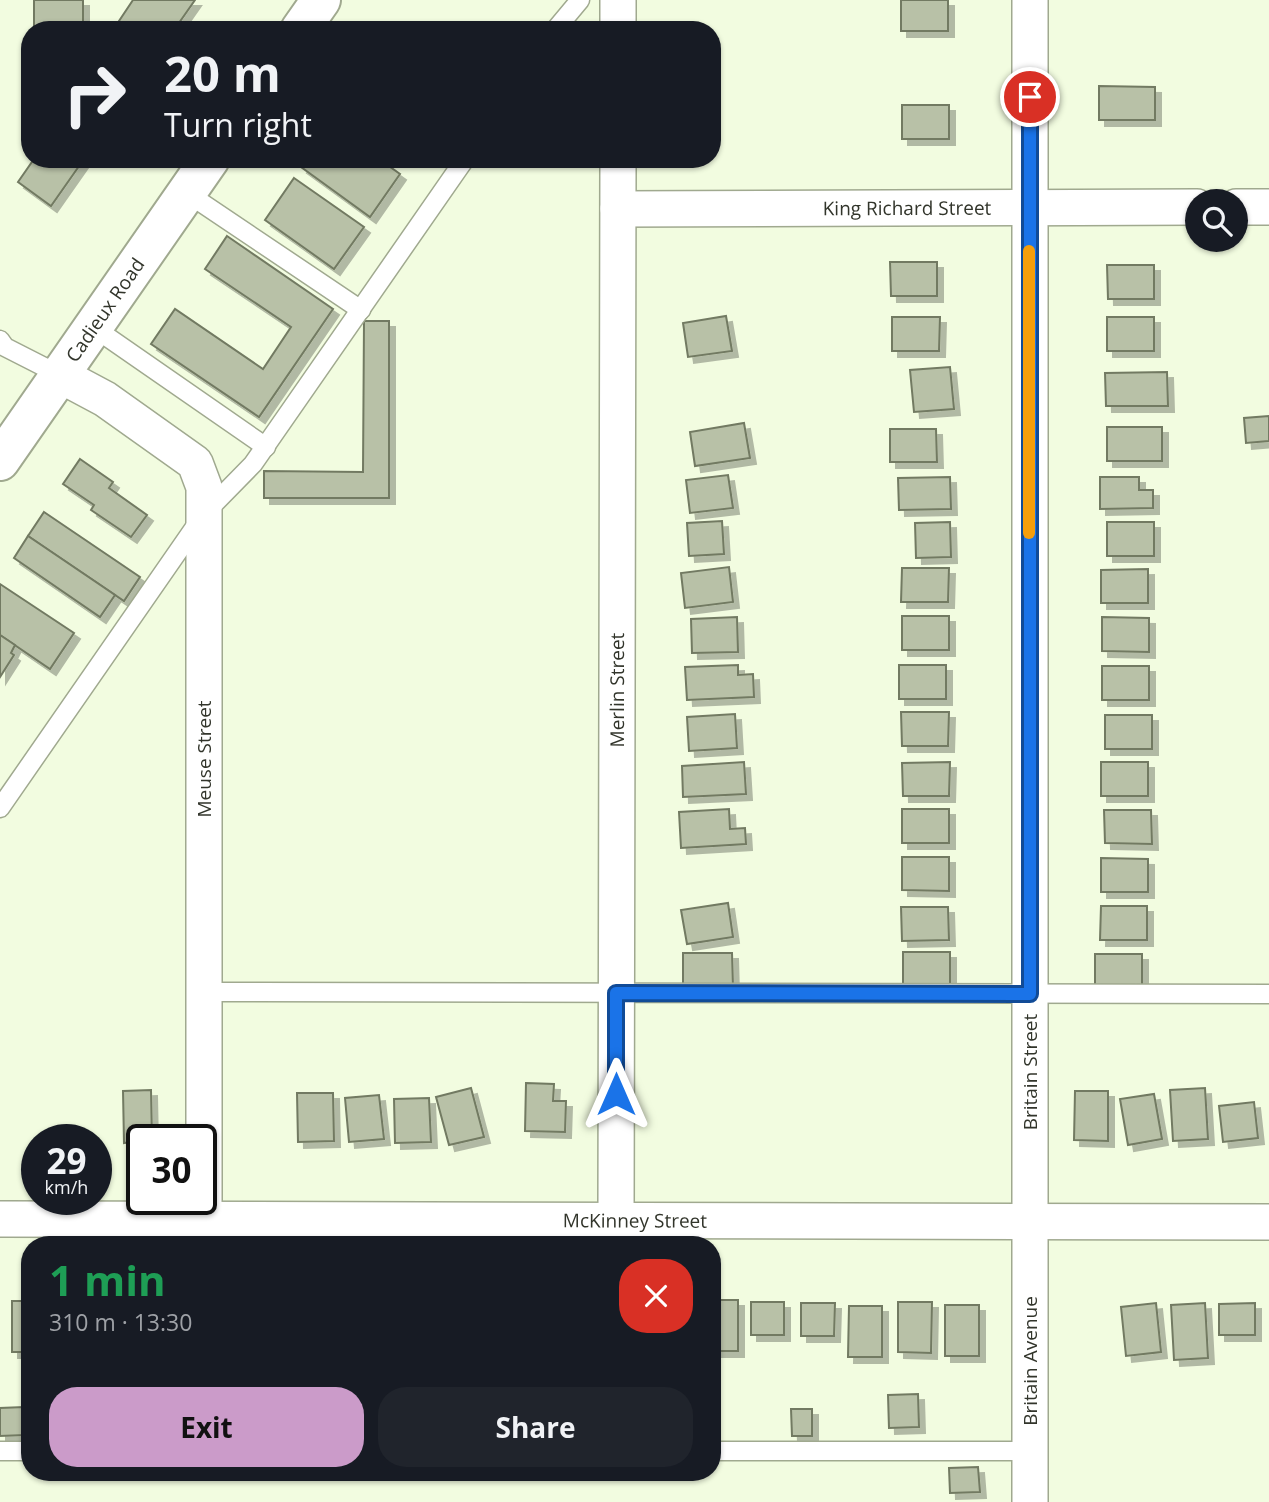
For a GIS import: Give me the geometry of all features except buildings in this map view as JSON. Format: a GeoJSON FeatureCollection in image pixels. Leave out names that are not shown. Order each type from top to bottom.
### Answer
{"type":"FeatureCollection","features":[{"type":"Feature","properties":{"kind":"street"},"geometry":{"type":"LineString","coordinates":[[306,21],[321,0]]}},
{"type":"Feature","properties":{"kind":"street"},"geometry":{"type":"LineString","coordinates":[[618,0],[618,21]]}},
{"type":"Feature","properties":{"kind":"street","name":"Britain Street"},"geometry":{"type":"LineString","coordinates":[[1030,0],[1030,1221]]}},
{"type":"Feature","properties":{"kind":"street","name":"Cadieux Road"},"geometry":{"type":"LineString","coordinates":[[0,461],[204,168]]}},
{"type":"Feature","properties":{"kind":"street","name":"Merlin Street"},"geometry":{"type":"LineString","coordinates":[[616,1220],[618,168]]}},
{"type":"Feature","properties":{"kind":"street","name":"King Richard Street"},"geometry":{"type":"LineString","coordinates":[[618,209],[1185,207]]}},
{"type":"Feature","properties":{"kind":"street"},"geometry":{"type":"LineString","coordinates":[[1248,207],[1269,207]]}},
{"type":"Feature","properties":{"kind":"street","name":"Meuse Street"},"geometry":{"type":"LineString","coordinates":[[60,375],[106,399],[195,463],[204,487],[204,1220]]}},
{"type":"Feature","properties":{"kind":"street","name":"McKinney Street"},"geometry":{"type":"LineString","coordinates":[[0,1219],[1269,1222]]}},
{"type":"Feature","properties":{"kind":"street","name":"Britain Avenue"},"geometry":{"type":"LineString","coordinates":[[1030,1221],[1030,1502]]}},
{"type":"Feature","properties":{"kind":"lane"},"geometry":{"type":"LineString","coordinates":[[562,21],[580,0]]}},
{"type":"Feature","properties":{"kind":"lane"},"geometry":{"type":"LineString","coordinates":[[0,808],[204,514],[253,464],[459,168]]}},
{"type":"Feature","properties":{"kind":"lane"},"geometry":{"type":"LineString","coordinates":[[187,192],[361,310]]}},
{"type":"Feature","properties":{"kind":"lane"},"geometry":{"type":"LineString","coordinates":[[93,327],[265,447]]}},
{"type":"Feature","properties":{"kind":"lane"},"geometry":{"type":"LineString","coordinates":[[0,340],[5,347],[60,375]]}},
{"type":"Feature","properties":{"kind":"lane"},"geometry":{"type":"LineString","coordinates":[[204,992],[1269,994]]}},
{"type":"Feature","properties":{"kind":"lane"},"geometry":{"type":"LineString","coordinates":[[0,1451],[21,1451]]}},
{"type":"Feature","properties":{"kind":"lane"},"geometry":{"type":"LineString","coordinates":[[721,1451],[1030,1451]]}},
{"type":"Feature","properties":{"kind":"slow traffic"},"geometry":{"type":"LineString","coordinates":[[1029,251],[1029,533]]}},
{"type":"Feature","properties":{"kind":"route"},"geometry":{"type":"LineString","coordinates":[[616,1094],[616,993],[1030,994],[1030,97]]}}]}
